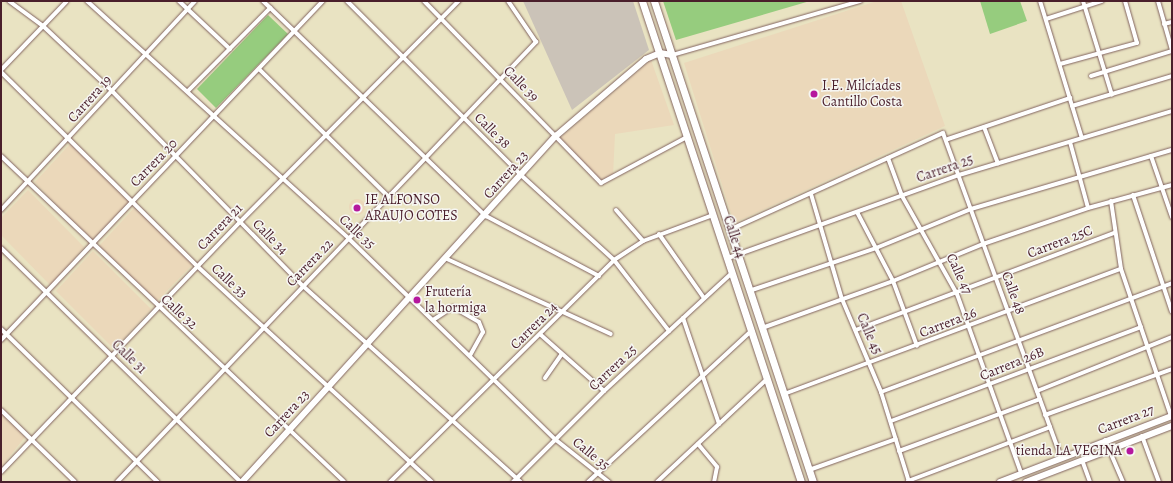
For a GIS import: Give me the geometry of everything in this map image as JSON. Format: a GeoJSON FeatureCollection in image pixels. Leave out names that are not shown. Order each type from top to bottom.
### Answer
{"type":"FeatureCollection","features":[{"type":"Feature","properties":{"kind":"main road","name":"Calle 44"},"geometry":{"type":"LineString","coordinates":[[642,1],[801,482]]}},
{"type":"Feature","properties":{"kind":"main road","name":"Calle 44"},"geometry":{"type":"LineString","coordinates":[[654,1],[738,254],[782,394],[813,482]]}},
{"type":"Feature","properties":{"kind":"street","name":"Calle 34"},"geometry":{"type":"LineString","coordinates":[[9,1],[43,26],[112,92],[303,286],[369,344],[515,480],[521,482]]}},
{"type":"Feature","properties":{"kind":"street"},"geometry":{"type":"LineString","coordinates":[[1,71],[67,1]]}},
{"type":"Feature","properties":{"kind":"street","name":"Calle 35"},"geometry":{"type":"LineString","coordinates":[[87,1],[188,91],[348,238],[556,440],[608,482]]}},
{"type":"Feature","properties":{"kind":"street"},"geometry":{"type":"LineString","coordinates":[[178,1],[230,49]]}},
{"type":"Feature","properties":{"kind":"street","name":"Carrera 19"},"geometry":{"type":"LineString","coordinates":[[1,210],[195,1]]}},
{"type":"Feature","properties":{"kind":"street"},"geometry":{"type":"LineString","coordinates":[[263,1],[486,216],[599,276]]}},
{"type":"Feature","properties":{"kind":"street","name":"Carrera 20"},"geometry":{"type":"LineString","coordinates":[[1,340],[324,1]]}},
{"type":"Feature","properties":{"kind":"street","name":"Calle 38"},"geometry":{"type":"LineString","coordinates":[[347,1],[522,176],[614,260],[669,331]]}},
{"type":"Feature","properties":{"kind":"street","name":"Calle 39"},"geometry":{"type":"LineString","coordinates":[[424,1],[601,183],[687,137]]}},
{"type":"Feature","properties":{"kind":"street","name":"Carrera 21"},"geometry":{"type":"LineString","coordinates":[[1,472],[30,438],[158,309],[197,266],[282,178],[459,1]]}},
{"type":"Feature","properties":{"kind":"street","name":"Carrera 22"},"geometry":{"type":"LineString","coordinates":[[117,482],[500,78],[536,42],[508,1]]}},
{"type":"Feature","properties":{"kind":"street","name":"Carrera 23"},"geometry":{"type":"LineString","coordinates":[[241,482],[447,259],[556,136],[646,59],[660,54],[672,55],[860,1]]}},
{"type":"Feature","properties":{"kind":"street"},"geometry":{"type":"LineString","coordinates":[[1040,1],[1082,138]]}},
{"type":"Feature","properties":{"kind":"street"},"geometry":{"type":"LineString","coordinates":[[1083,1],[1112,95]]}},
{"type":"Feature","properties":{"kind":"street"},"geometry":{"type":"LineString","coordinates":[[1046,19],[1102,1]]}},
{"type":"Feature","properties":{"kind":"street"},"geometry":{"type":"LineString","coordinates":[[1060,64],[1137,43],[1126,1]]}},
{"type":"Feature","properties":{"kind":"street"},"geometry":{"type":"LineString","coordinates":[[1091,76],[1172,50],[1158,1]]}},
{"type":"Feature","properties":{"kind":"street"},"geometry":{"type":"LineString","coordinates":[[188,91],[270,8]]}},
{"type":"Feature","properties":{"kind":"street"},"geometry":{"type":"LineString","coordinates":[[1164,24],[1172,22]]}},
{"type":"Feature","properties":{"kind":"street"},"geometry":{"type":"LineString","coordinates":[[259,69],[324,136],[388,196]]}},
{"type":"Feature","properties":{"kind":"street","name":"Calle 33"},"geometry":{"type":"LineString","coordinates":[[1,71],[70,137],[131,203],[197,266],[432,482]]}},
{"type":"Feature","properties":{"kind":"street"},"geometry":{"type":"LineString","coordinates":[[1072,106],[1172,76]]}},
{"type":"Feature","properties":{"kind":"street"},"geometry":{"type":"LineString","coordinates":[[729,230],[811,194],[940,133],[947,137],[984,127],[1070,98]]}},
{"type":"Feature","properties":{"kind":"street","name":"Carrera 25"},"geometry":{"type":"LineString","coordinates":[[728,258],[820,223],[857,212],[959,175],[1172,111]]}},
{"type":"Feature","properties":{"kind":"street"},"geometry":{"type":"LineString","coordinates":[[984,127],[998,163]]}},
{"type":"Feature","properties":{"kind":"street","name":"Calle 48"},"geometry":{"type":"LineString","coordinates":[[947,137],[971,209],[1061,458]]}},
{"type":"Feature","properties":{"kind":"street"},"geometry":{"type":"LineString","coordinates":[[1070,142],[1088,208]]}},
{"type":"Feature","properties":{"kind":"street"},"geometry":{"type":"LineString","coordinates":[[749,291],[876,248],[921,227],[971,209],[1172,150]]}},
{"type":"Feature","properties":{"kind":"street","name":"Calle 32"},"geometry":{"type":"LineString","coordinates":[[1,156],[158,309],[290,429],[344,482]]}},
{"type":"Feature","properties":{"kind":"street"},"geometry":{"type":"LineString","coordinates":[[1151,156],[1172,217]]}},
{"type":"Feature","properties":{"kind":"street","name":"Calle 47"},"geometry":{"type":"LineString","coordinates":[[888,158],[902,196],[941,261],[957,294],[1021,474]]}},
{"type":"Feature","properties":{"kind":"street"},"geometry":{"type":"LineString","coordinates":[[762,328],[893,282],[984,244],[1088,208],[1172,185]]}},
{"type":"Feature","properties":{"kind":"street","name":"Calle 45"},"geometry":{"type":"LineString","coordinates":[[811,194],[842,300],[881,392],[909,482]]}},
{"type":"Feature","properties":{"kind":"street"},"geometry":{"type":"LineString","coordinates":[[1133,195],[1172,312]]}},
{"type":"Feature","properties":{"kind":"street"},"geometry":{"type":"LineString","coordinates":[[1111,201],[1114,233],[1121,269],[1171,416]]}},
{"type":"Feature","properties":{"kind":"street"},"geometry":{"type":"LineString","coordinates":[[616,210],[643,241]]}},
{"type":"Feature","properties":{"kind":"street"},"geometry":{"type":"LineString","coordinates":[[857,212],[893,282],[917,346]]}},
{"type":"Feature","properties":{"kind":"street","name":"Carrera 24"},"geometry":{"type":"LineString","coordinates":[[390,482],[494,379],[541,335],[614,260],[643,241],[713,215]]}},
{"type":"Feature","properties":{"kind":"street","name":"Carrera 25C"},"geometry":{"type":"LineString","coordinates":[[856,330],[957,294],[1114,233]]}},
{"type":"Feature","properties":{"kind":"street"},"geometry":{"type":"LineString","coordinates":[[659,234],[704,298]]}},
{"type":"Feature","properties":{"kind":"street","name":"Calle 31"},"geometry":{"type":"LineString","coordinates":[[1,248],[241,482]]}},
{"type":"Feature","properties":{"kind":"street"},"geometry":{"type":"LineString","coordinates":[[447,259],[610,334]]}},
{"type":"Feature","properties":{"kind":"street","name":"Carrera 26"},"geometry":{"type":"LineString","coordinates":[[782,394],[870,364],[1121,269]]}},
{"type":"Feature","properties":{"kind":"street","name":"Carrera 25"},"geometry":{"type":"LineString","coordinates":[[515,480],[604,392],[732,273]]}},
{"type":"Feature","properties":{"kind":"street"},"geometry":{"type":"LineString","coordinates":[[881,392],[1018,340],[1131,300],[1172,283]]}},
{"type":"Feature","properties":{"kind":"street"},"geometry":{"type":"LineString","coordinates":[[433,320],[453,307],[479,322],[483,332],[470,355]]}},
{"type":"Feature","properties":{"kind":"street"},"geometry":{"type":"LineString","coordinates":[[683,318],[719,424]]}},
{"type":"Feature","properties":{"kind":"street","name":"Carrera 26B"},"geometry":{"type":"LineString","coordinates":[[891,421],[990,386],[1029,369],[1141,327]]}},
{"type":"Feature","properties":{"kind":"street"},"geometry":{"type":"LineString","coordinates":[[1,329],[158,482]]}},
{"type":"Feature","properties":{"kind":"street"},"geometry":{"type":"LineString","coordinates":[[588,482],[752,331]]}},
{"type":"Feature","properties":{"kind":"street"},"geometry":{"type":"LineString","coordinates":[[541,335],[604,392]]}},
{"type":"Feature","properties":{"kind":"street"},"geometry":{"type":"LineString","coordinates":[[1037,391],[1147,345],[1172,337]]}},
{"type":"Feature","properties":{"kind":"street"},"geometry":{"type":"LineString","coordinates":[[545,378],[562,354]]}},
{"type":"Feature","properties":{"kind":"street"},"geometry":{"type":"LineString","coordinates":[[1045,415],[1157,375],[1172,368]]}},
{"type":"Feature","properties":{"kind":"street"},"geometry":{"type":"LineString","coordinates":[[657,482],[767,379]]}},
{"type":"Feature","properties":{"kind":"street"},"geometry":{"type":"LineString","coordinates":[[899,451],[1040,399]]}},
{"type":"Feature","properties":{"kind":"street"},"geometry":{"type":"LineString","coordinates":[[1,410],[75,482]]}},
{"type":"Feature","properties":{"kind":"street","name":"Carrera 27"},"geometry":{"type":"LineString","coordinates":[[1000,482],[1105,440],[1171,416]]}},
{"type":"Feature","properties":{"kind":"street","name":"Carrera 27"},"geometry":{"type":"LineString","coordinates":[[1026,482],[1142,436],[1172,426]]}},
{"type":"Feature","properties":{"kind":"street"},"geometry":{"type":"LineString","coordinates":[[909,482],[1050,427]]}},
{"type":"Feature","properties":{"kind":"street"},"geometry":{"type":"LineString","coordinates":[[1142,436],[1159,482]]}},
{"type":"Feature","properties":{"kind":"street"},"geometry":{"type":"LineString","coordinates":[[809,470],[896,439]]}},
{"type":"Feature","properties":{"kind":"street"},"geometry":{"type":"LineString","coordinates":[[1105,440],[1123,482]]}},
{"type":"Feature","properties":{"kind":"street"},"geometry":{"type":"LineString","coordinates":[[698,444],[717,466],[714,482]]}},
{"type":"Feature","properties":{"kind":"street"},"geometry":{"type":"LineString","coordinates":[[1082,460],[1090,482]]}},
{"type":"Feature","properties":{"kind":"shaded area"},"geometry":{"type":"Polygon","coordinates":[[[523,1],[633,1],[649,50],[572,110],[523,1]]]}},
{"type":"Feature","properties":{"kind":"shaded area","name":"I.E. Milcíades Cantillo Costa"},"geometry":{"type":"Polygon","coordinates":[[[877,1],[901,1],[945,126],[734,223],[684,63],[877,1]]]}},
{"type":"Feature","properties":{"kind":"shaded area"},"geometry":{"type":"Polygon","coordinates":[[[651,60],[674,125],[615,134],[613,176],[601,182],[560,138],[651,60]]]}},
{"type":"Feature","properties":{"kind":"shaded area"},"geometry":{"type":"Polygon","coordinates":[[[72,142],[130,201],[91,241],[35,182],[72,142]]]}},
{"type":"Feature","properties":{"kind":"shaded area"},"geometry":{"type":"Polygon","coordinates":[[[28,190],[84,247],[51,286],[1,235],[1,218],[28,190]]]}},
{"type":"Feature","properties":{"kind":"shaded area","name":"IE ALFONSO ARAUJO COTES"},"geometry":{"type":"Polygon","coordinates":[[[354,199],[360,199],[365,204],[363,213],[360,215],[354,215],[349,210],[349,204],[354,199]]]}},
{"type":"Feature","properties":{"kind":"shaded area"},"geometry":{"type":"Polygon","coordinates":[[[135,207],[193,264],[157,301],[99,246],[135,207]]]}},
{"type":"Feature","properties":{"kind":"shaded area"},"geometry":{"type":"Polygon","coordinates":[[[93,251],[151,309],[114,349],[56,291],[93,251]]]}},
{"type":"Feature","properties":{"kind":"shaded area"},"geometry":{"type":"Polygon","coordinates":[[[1,412],[25,437],[1,467],[1,412]]]}},
{"type":"Feature","properties":{"kind":"green space"},"geometry":{"type":"Polygon","coordinates":[[[663,1],[810,1],[676,40],[663,1]]]}},
{"type":"Feature","properties":{"kind":"green space"},"geometry":{"type":"Polygon","coordinates":[[[980,1],[1020,1],[1027,21],[990,34],[980,1]]]}},
{"type":"Feature","properties":{"kind":"green space"},"geometry":{"type":"Polygon","coordinates":[[[268,15],[288,34],[216,108],[197,89],[268,15]]]}},
{"type":"Feature","properties":{"kind":"place","name":"I.E. Milcíades Cantillo Costa"},"geometry":{"type":"Point","coordinates":[814,94]}},
{"type":"Feature","properties":{"kind":"place","name":"IE ALFONSO ARAUJO COTES"},"geometry":{"type":"Point","coordinates":[357,208]}},
{"type":"Feature","properties":{"kind":"place","name":"Frutería la hormiga"},"geometry":{"type":"Point","coordinates":[417,300]}},
{"type":"Feature","properties":{"kind":"place","name":"tienda LA VECINA"},"geometry":{"type":"Point","coordinates":[1130,451]}}]}
